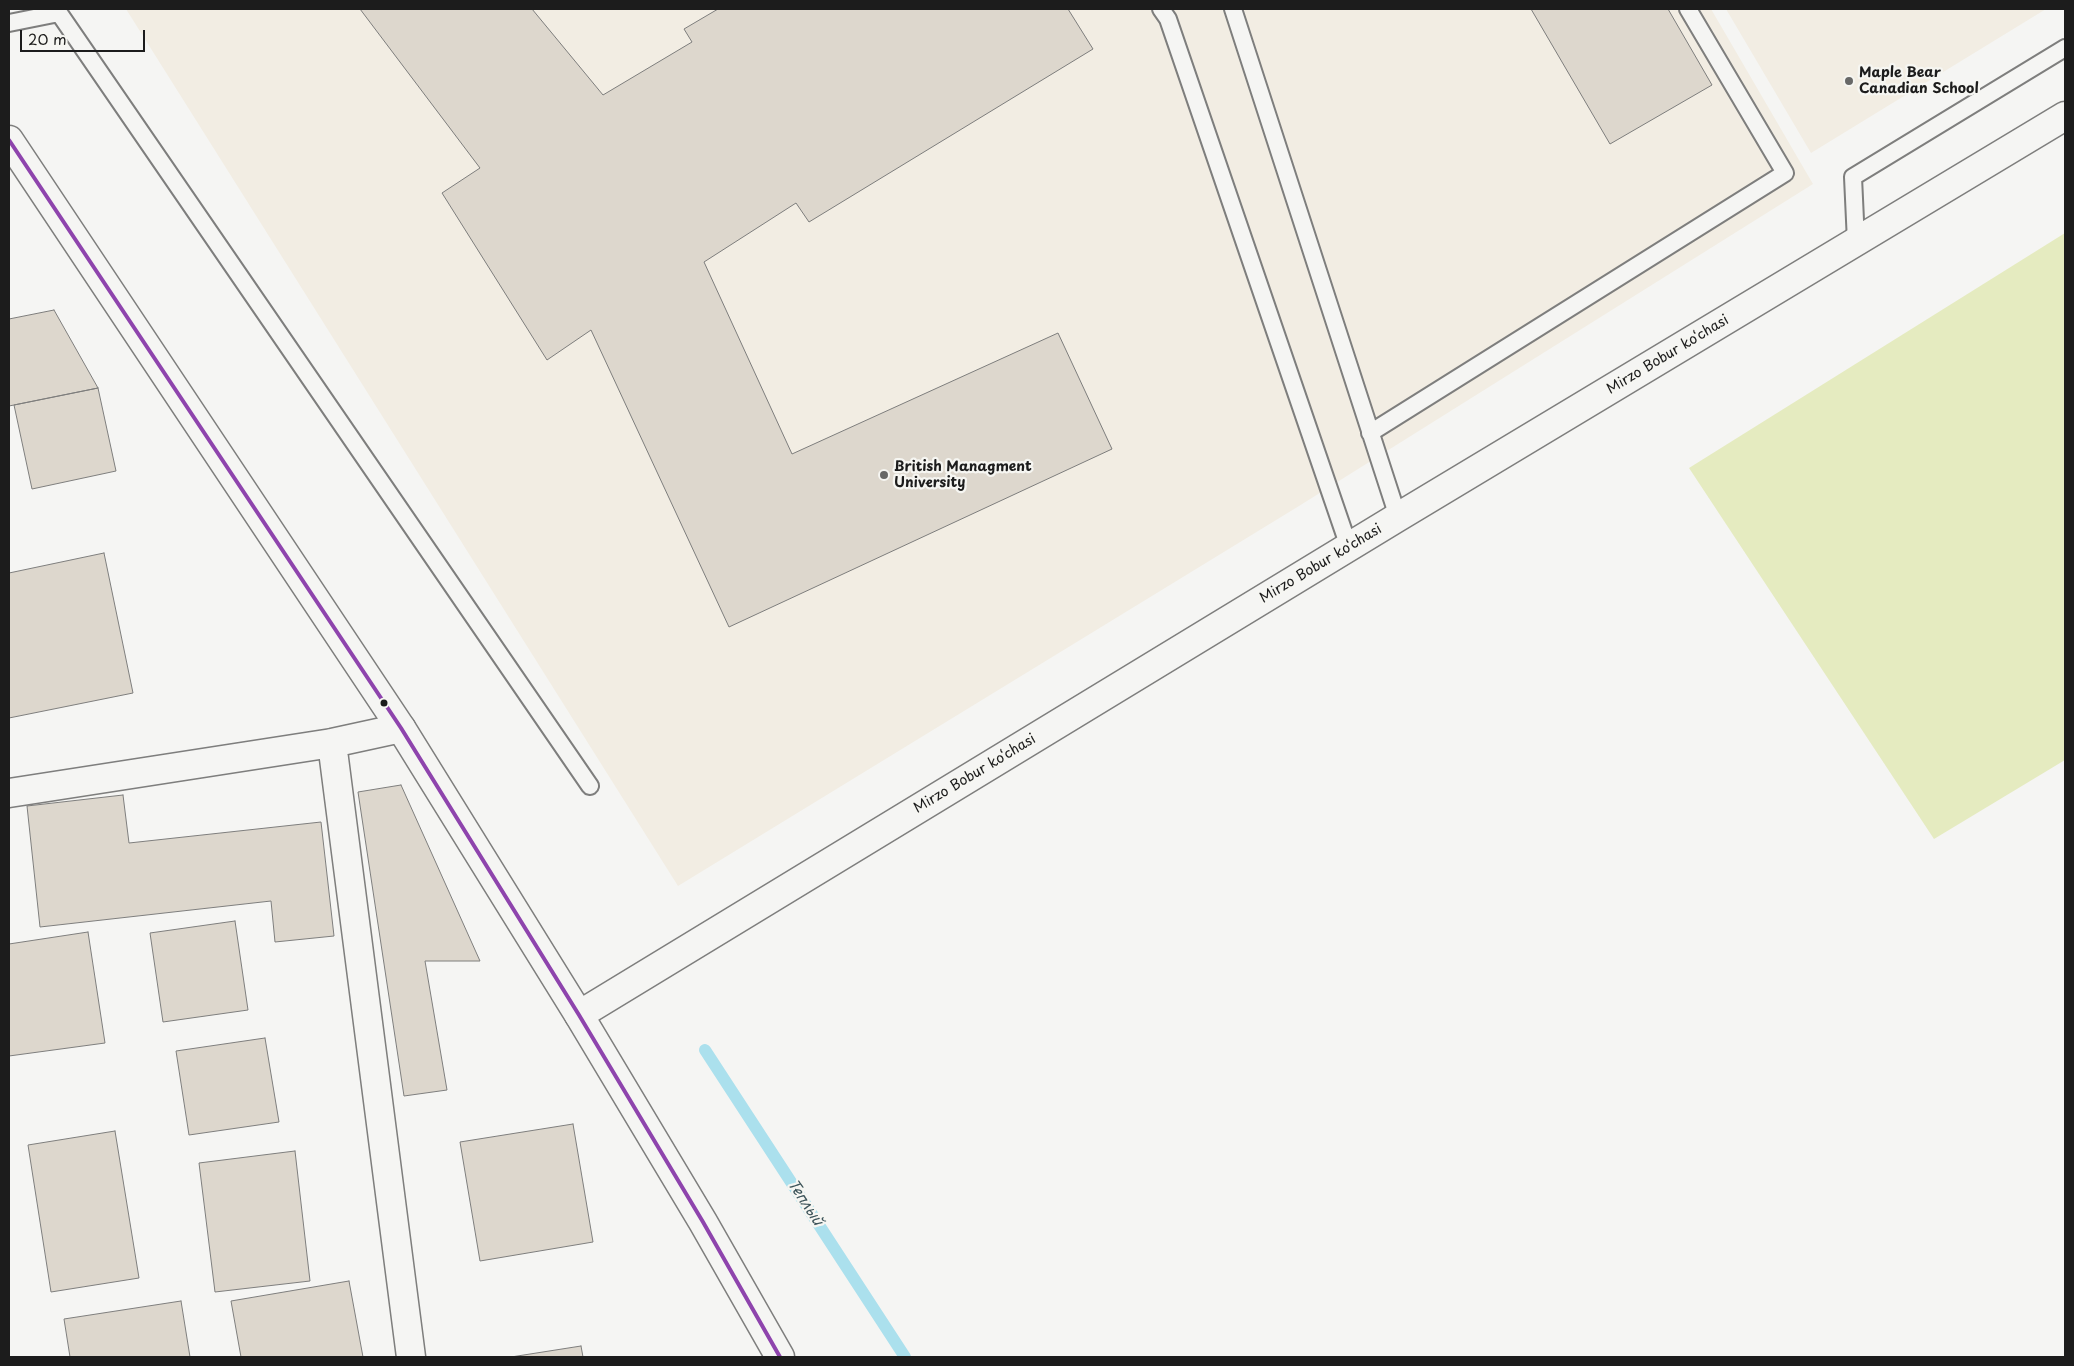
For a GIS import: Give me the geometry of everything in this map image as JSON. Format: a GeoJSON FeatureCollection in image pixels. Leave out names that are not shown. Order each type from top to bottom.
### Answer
{"type":"FeatureCollection","features":[{"type":"Feature","properties":{"kind":"street","name":"Mirzo Bobur ko‘chasi"},"geometry":{"type":"LineString","coordinates":[[579,1015],[1398,517],[2065,116]]}},
{"type":"Feature","properties":{"kind":"street"},"geometry":{"type":"LineString","coordinates":[[9,140],[400,728],[579,1015],[703,1222],[780,1357]]}},
{"type":"Feature","properties":{"kind":"street"},"geometry":{"type":"LineString","coordinates":[[9,793],[332,743],[400,728]]}},
{"type":"Feature","properties":{"kind":"street"},"geometry":{"type":"LineString","coordinates":[[332,743],[411,1357]]}},
{"type":"Feature","properties":{"kind":"lane"},"geometry":{"type":"LineString","coordinates":[[1161,9],[1168,19],[1349,547]]}},
{"type":"Feature","properties":{"kind":"lane"},"geometry":{"type":"LineString","coordinates":[[1233,9],[1398,517]]}},
{"type":"Feature","properties":{"kind":"lane"},"geometry":{"type":"LineString","coordinates":[[1370,432],[1785,174],[1688,9]]}},
{"type":"Feature","properties":{"kind":"lane"},"geometry":{"type":"LineString","coordinates":[[9,23],[58,11],[590,786]]}},
{"type":"Feature","properties":{"kind":"lane"},"geometry":{"type":"LineString","coordinates":[[1856,242],[1853,177],[2065,48]]}},
{"type":"Feature","properties":{"kind":"shaded area","name":"British Managment University"},"geometry":{"type":"Polygon","coordinates":[[[126,9],[1711,9],[1813,184],[1299,506],[678,886],[126,9]]]}},
{"type":"Feature","properties":{"kind":"shaded area","name":"Maple Bear Canadian School"},"geometry":{"type":"Polygon","coordinates":[[[1726,9],[2046,9],[1811,153],[1726,9]]]}},
{"type":"Feature","properties":{"kind":"green space"},"geometry":{"type":"Polygon","coordinates":[[[2065,233],[2065,760],[1934,839],[1689,468],[2065,233]]]}},
{"type":"Feature","properties":{"kind":"building"},"geometry":{"type":"Polygon","coordinates":[[[360,9],[532,9],[603,95],[692,42],[684,29],[718,9],[1068,9],[1093,49],[809,222],[796,203],[704,262],[792,454],[1058,333],[1112,449],[729,627],[591,330],[547,360],[442,193],[480,168],[360,9]]]}},
{"type":"Feature","properties":{"kind":"building"},"geometry":{"type":"Polygon","coordinates":[[[1531,9],[1668,9],[1712,85],[1610,144],[1531,9]]]}},
{"type":"Feature","properties":{"kind":"building"},"geometry":{"type":"Polygon","coordinates":[[[54,310],[98,388],[9,406],[9,319],[54,310]]]}},
{"type":"Feature","properties":{"kind":"building"},"geometry":{"type":"Polygon","coordinates":[[[98,388],[116,471],[32,489],[14,405],[98,388]]]}},
{"type":"Feature","properties":{"kind":"building"},"geometry":{"type":"Polygon","coordinates":[[[104,553],[133,693],[9,718],[9,573],[104,553]]]}},
{"type":"Feature","properties":{"kind":"building"},"geometry":{"type":"Polygon","coordinates":[[[401,785],[480,961],[425,961],[447,1090],[404,1096],[358,792],[401,785]]]}},
{"type":"Feature","properties":{"kind":"building"},"geometry":{"type":"Polygon","coordinates":[[[123,795],[129,843],[321,822],[334,936],[275,942],[271,901],[40,927],[27,806],[123,795]]]}},
{"type":"Feature","properties":{"kind":"building"},"geometry":{"type":"Polygon","coordinates":[[[235,921],[248,1010],[163,1022],[150,933],[235,921]]]}},
{"type":"Feature","properties":{"kind":"building"},"geometry":{"type":"Polygon","coordinates":[[[88,932],[105,1043],[9,1056],[9,944],[88,932]]]}},
{"type":"Feature","properties":{"kind":"building"},"geometry":{"type":"Polygon","coordinates":[[[265,1038],[279,1122],[189,1135],[176,1051],[265,1038]]]}},
{"type":"Feature","properties":{"kind":"building"},"geometry":{"type":"Polygon","coordinates":[[[573,1124],[593,1242],[480,1261],[460,1142],[573,1124]]]}},
{"type":"Feature","properties":{"kind":"building"},"geometry":{"type":"Polygon","coordinates":[[[115,1131],[139,1278],[51,1292],[28,1145],[115,1131]]]}},
{"type":"Feature","properties":{"kind":"building"},"geometry":{"type":"Polygon","coordinates":[[[295,1151],[310,1281],[215,1292],[199,1163],[295,1151]]]}},
{"type":"Feature","properties":{"kind":"building"},"geometry":{"type":"Polygon","coordinates":[[[349,1281],[363,1357],[241,1357],[231,1301],[349,1281]]]}},
{"type":"Feature","properties":{"kind":"building"},"geometry":{"type":"Polygon","coordinates":[[[181,1301],[190,1357],[70,1357],[64,1319],[181,1301]]]}},
{"type":"Feature","properties":{"kind":"building"},"geometry":{"type":"Polygon","coordinates":[[[581,1346],[583,1357],[511,1357],[581,1346]]]}},
{"type":"Feature","properties":{"kind":"waterway","name":"Теплый"},"geometry":{"type":"LineString","coordinates":[[705,1050],[905,1357]]}},
{"type":"Feature","properties":{"kind":"transit line"},"geometry":{"type":"LineString","coordinates":[[9,140],[401,728],[579,1015],[703,1222],[780,1357]]}},
{"type":"Feature","properties":{"kind":"place","name":"Maple Bear Canadian School"},"geometry":{"type":"Point","coordinates":[1849,81]}},
{"type":"Feature","properties":{"kind":"place","name":"British Managment University"},"geometry":{"type":"Point","coordinates":[884,475]}}]}
